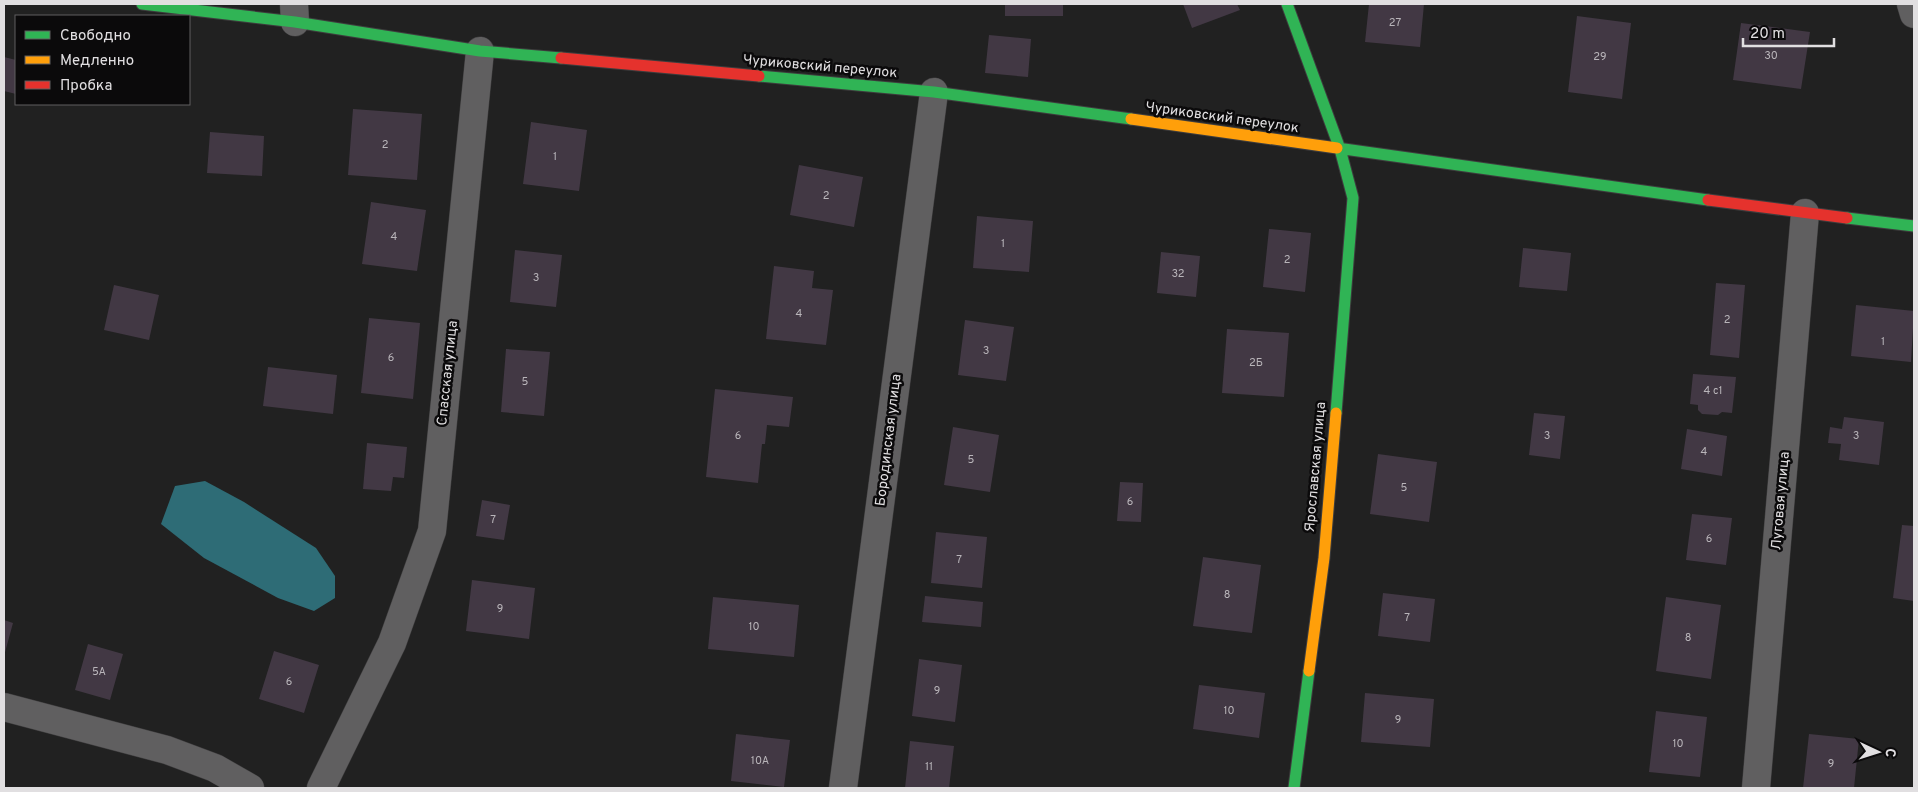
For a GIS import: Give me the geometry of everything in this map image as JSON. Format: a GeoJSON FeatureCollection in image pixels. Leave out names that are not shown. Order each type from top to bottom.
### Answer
{"type":"FeatureCollection","features":[{"type":"Feature","properties":{"kind":"street","name":"Чуриковский переулок"},"geometry":{"type":"LineString","coordinates":[[142,4],[295,13],[480,52],[934,92],[1805,213],[1914,226]]}},
{"type":"Feature","properties":{"kind":"street","name":"Ярославская улица"},"geometry":{"type":"LineString","coordinates":[[1287,4],[1340,149],[1353,198],[1324,558],[1294,788]]}},
{"type":"Feature","properties":{"kind":"street"},"geometry":{"type":"LineString","coordinates":[[1911,4],[1914,14]]}},
{"type":"Feature","properties":{"kind":"street","name":"Спасская улица"},"geometry":{"type":"LineString","coordinates":[[321,788],[392,643],[432,531],[480,52]]}},
{"type":"Feature","properties":{"kind":"street","name":"Бородинская улица"},"geometry":{"type":"LineString","coordinates":[[843,788],[934,92]]}},
{"type":"Feature","properties":{"kind":"street","name":"Луговая улица"},"geometry":{"type":"LineString","coordinates":[[1756,788],[1805,213]]}},
{"type":"Feature","properties":{"kind":"street"},"geometry":{"type":"LineString","coordinates":[[4,707],[168,750],[215,768],[250,788]]}},
{"type":"Feature","properties":{"kind":"water"},"geometry":{"type":"Polygon","coordinates":[[[205,481],[244,502],[316,548],[335,576],[335,598],[314,611],[278,598],[204,558],[161,524],[175,486],[205,481]]]}},
{"type":"Feature","properties":{"kind":"building"},"geometry":{"type":"Polygon","coordinates":[[[1005,4],[1063,4],[1063,16],[1005,16],[1005,4]]]}},
{"type":"Feature","properties":{"kind":"building"},"geometry":{"type":"Polygon","coordinates":[[[1183,4],[1237,4],[1240,10],[1192,28],[1183,4]]]}},
{"type":"Feature","properties":{"kind":"building"},"geometry":{"type":"Polygon","coordinates":[[[1369,4],[1424,4],[1420,47],[1365,42],[1369,4]]]}},
{"type":"Feature","properties":{"kind":"building"},"geometry":{"type":"Polygon","coordinates":[[[1577,16],[1631,23],[1622,99],[1568,92],[1577,16]]]}},
{"type":"Feature","properties":{"kind":"building"},"geometry":{"type":"Polygon","coordinates":[[[1741,23],[1810,32],[1801,89],[1733,80],[1741,23]]]}},
{"type":"Feature","properties":{"kind":"building"},"geometry":{"type":"Polygon","coordinates":[[[989,35],[1031,39],[1028,77],[985,73],[989,35]]]}},
{"type":"Feature","properties":{"kind":"building"},"geometry":{"type":"Polygon","coordinates":[[[4,57],[15,60],[15,94],[4,91],[4,57]]]}},
{"type":"Feature","properties":{"kind":"building"},"geometry":{"type":"Polygon","coordinates":[[[353,109],[422,114],[417,180],[348,175],[353,109]]]}},
{"type":"Feature","properties":{"kind":"building"},"geometry":{"type":"Polygon","coordinates":[[[531,122],[587,130],[579,191],[523,184],[531,122]]]}},
{"type":"Feature","properties":{"kind":"building"},"geometry":{"type":"Polygon","coordinates":[[[210,132],[264,136],[262,176],[207,173],[210,132]]]}},
{"type":"Feature","properties":{"kind":"building"},"geometry":{"type":"Polygon","coordinates":[[[799,165],[863,177],[854,227],[790,215],[799,165]]]}},
{"type":"Feature","properties":{"kind":"building"},"geometry":{"type":"Polygon","coordinates":[[[371,202],[426,210],[417,271],[362,264],[371,202]]]}},
{"type":"Feature","properties":{"kind":"building"},"geometry":{"type":"Polygon","coordinates":[[[977,216],[1033,221],[1029,272],[973,268],[977,216]]]}},
{"type":"Feature","properties":{"kind":"building"},"geometry":{"type":"Polygon","coordinates":[[[1269,229],[1311,233],[1305,292],[1263,287],[1269,229]]]}},
{"type":"Feature","properties":{"kind":"building"},"geometry":{"type":"Polygon","coordinates":[[[1523,248],[1571,253],[1567,291],[1519,287],[1523,248]]]}},
{"type":"Feature","properties":{"kind":"building"},"geometry":{"type":"Polygon","coordinates":[[[515,250],[562,255],[556,307],[510,302],[515,250]]]}},
{"type":"Feature","properties":{"kind":"building"},"geometry":{"type":"Polygon","coordinates":[[[1161,252],[1200,256],[1196,297],[1157,293],[1161,252]]]}},
{"type":"Feature","properties":{"kind":"building"},"geometry":{"type":"Polygon","coordinates":[[[774,266],[814,271],[812,288],[833,290],[826,345],[766,339],[774,266]]]}},
{"type":"Feature","properties":{"kind":"building"},"geometry":{"type":"Polygon","coordinates":[[[1716,283],[1745,285],[1739,358],[1710,355],[1716,283]]]}},
{"type":"Feature","properties":{"kind":"building"},"geometry":{"type":"Polygon","coordinates":[[[114,285],[159,295],[149,340],[104,330],[114,285]]]}},
{"type":"Feature","properties":{"kind":"building"},"geometry":{"type":"Polygon","coordinates":[[[1856,305],[1914,311],[1911,362],[1851,356],[1856,305]]]}},
{"type":"Feature","properties":{"kind":"building"},"geometry":{"type":"Polygon","coordinates":[[[369,318],[420,323],[413,399],[361,393],[369,318]]]}},
{"type":"Feature","properties":{"kind":"building"},"geometry":{"type":"Polygon","coordinates":[[[965,320],[1014,327],[1006,381],[958,375],[965,320]]]}},
{"type":"Feature","properties":{"kind":"building"},"geometry":{"type":"Polygon","coordinates":[[[1227,329],[1289,333],[1284,397],[1222,393],[1227,329]]]}},
{"type":"Feature","properties":{"kind":"building"},"geometry":{"type":"Polygon","coordinates":[[[506,349],[550,352],[544,416],[501,412],[506,349]]]}},
{"type":"Feature","properties":{"kind":"building"},"geometry":{"type":"Polygon","coordinates":[[[268,367],[337,375],[333,414],[263,406],[268,367]]]}},
{"type":"Feature","properties":{"kind":"building"},"geometry":{"type":"Polygon","coordinates":[[[1693,374],[1736,377],[1732,413],[1722,412],[1718,415],[1702,414],[1698,410],[1698,405],[1690,404],[1693,374]]]}},
{"type":"Feature","properties":{"kind":"building"},"geometry":{"type":"Polygon","coordinates":[[[715,389],[793,397],[789,427],[767,425],[765,444],[762,444],[758,483],[706,477],[715,389]]]}},
{"type":"Feature","properties":{"kind":"building"},"geometry":{"type":"Polygon","coordinates":[[[1534,413],[1565,416],[1560,459],[1529,455],[1534,413]]]}},
{"type":"Feature","properties":{"kind":"building"},"geometry":{"type":"Polygon","coordinates":[[[1844,417],[1884,422],[1879,465],[1839,460],[1841,444],[1828,443],[1830,427],[1842,429],[1844,417]]]}},
{"type":"Feature","properties":{"kind":"building"},"geometry":{"type":"Polygon","coordinates":[[[953,427],[999,435],[990,492],[944,485],[953,427]]]}},
{"type":"Feature","properties":{"kind":"building"},"geometry":{"type":"Polygon","coordinates":[[[1687,429],[1727,436],[1722,476],[1681,469],[1687,429]]]}},
{"type":"Feature","properties":{"kind":"building"},"geometry":{"type":"Polygon","coordinates":[[[367,443],[407,447],[404,478],[393,477],[391,491],[363,489],[367,443]]]}},
{"type":"Feature","properties":{"kind":"building"},"geometry":{"type":"Polygon","coordinates":[[[1378,454],[1437,462],[1429,522],[1370,514],[1378,454]]]}},
{"type":"Feature","properties":{"kind":"building"},"geometry":{"type":"Polygon","coordinates":[[[1120,482],[1143,483],[1141,522],[1117,521],[1120,482]]]}},
{"type":"Feature","properties":{"kind":"building"},"geometry":{"type":"Polygon","coordinates":[[[482,500],[510,505],[504,540],[476,536],[482,500]]]}},
{"type":"Feature","properties":{"kind":"building"},"geometry":{"type":"Polygon","coordinates":[[[1692,514],[1732,518],[1726,565],[1686,560],[1692,514]]]}},
{"type":"Feature","properties":{"kind":"building"},"geometry":{"type":"Polygon","coordinates":[[[1902,525],[1914,526],[1914,601],[1893,598],[1902,525]]]}},
{"type":"Feature","properties":{"kind":"building"},"geometry":{"type":"Polygon","coordinates":[[[936,532],[987,537],[982,588],[931,583],[936,532]]]}},
{"type":"Feature","properties":{"kind":"building"},"geometry":{"type":"Polygon","coordinates":[[[1203,557],[1261,565],[1252,633],[1193,626],[1203,557]]]}},
{"type":"Feature","properties":{"kind":"building"},"geometry":{"type":"Polygon","coordinates":[[[472,580],[535,588],[529,639],[466,631],[472,580]]]}},
{"type":"Feature","properties":{"kind":"building"},"geometry":{"type":"Polygon","coordinates":[[[1383,593],[1435,599],[1430,642],[1378,636],[1383,593]]]}},
{"type":"Feature","properties":{"kind":"building"},"geometry":{"type":"Polygon","coordinates":[[[925,596],[983,602],[981,627],[922,622],[925,596]]]}},
{"type":"Feature","properties":{"kind":"building"},"geometry":{"type":"Polygon","coordinates":[[[713,597],[799,605],[794,657],[708,649],[713,597]]]}},
{"type":"Feature","properties":{"kind":"building"},"geometry":{"type":"Polygon","coordinates":[[[1666,597],[1721,605],[1711,679],[1656,671],[1666,597]]]}},
{"type":"Feature","properties":{"kind":"building"},"geometry":{"type":"Polygon","coordinates":[[[4,620],[13,623],[4,656],[4,620]]]}},
{"type":"Feature","properties":{"kind":"building"},"geometry":{"type":"Polygon","coordinates":[[[88,644],[123,654],[110,700],[75,690],[88,644]]]}},
{"type":"Feature","properties":{"kind":"building"},"geometry":{"type":"Polygon","coordinates":[[[274,651],[319,665],[304,713],[259,699],[274,651]]]}},
{"type":"Feature","properties":{"kind":"building"},"geometry":{"type":"Polygon","coordinates":[[[919,659],[962,665],[955,722],[912,716],[919,659]]]}},
{"type":"Feature","properties":{"kind":"building"},"geometry":{"type":"Polygon","coordinates":[[[1199,685],[1265,693],[1259,738],[1193,729],[1199,685]]]}},
{"type":"Feature","properties":{"kind":"building"},"geometry":{"type":"Polygon","coordinates":[[[1365,693],[1434,699],[1430,747],[1361,742],[1365,693]]]}},
{"type":"Feature","properties":{"kind":"building"},"geometry":{"type":"Polygon","coordinates":[[[1656,711],[1707,717],[1700,777],[1649,772],[1656,711]]]}},
{"type":"Feature","properties":{"kind":"building"},"geometry":{"type":"Polygon","coordinates":[[[736,734],[790,740],[784,787],[731,781],[736,734]]]}},
{"type":"Feature","properties":{"kind":"building"},"geometry":{"type":"Polygon","coordinates":[[[1809,734],[1859,739],[1854,788],[1803,788],[1809,734]]]}},
{"type":"Feature","properties":{"kind":"building"},"geometry":{"type":"Polygon","coordinates":[[[910,741],[954,746],[949,788],[905,788],[910,741]]]}},
{"type":"Feature","properties":{"kind":"traffic: fast"},"geometry":{"type":"LineString","coordinates":[[142,4],[295,22],[480,51],[561,58]]}},
{"type":"Feature","properties":{"kind":"traffic: fast"},"geometry":{"type":"LineString","coordinates":[[1287,4],[1340,149],[1353,198],[1336,413]]}},
{"type":"Feature","properties":{"kind":"traffic: fast"},"geometry":{"type":"LineString","coordinates":[[759,76],[934,92],[1131,119]]}},
{"type":"Feature","properties":{"kind":"traffic: fast"},"geometry":{"type":"LineString","coordinates":[[1337,148],[1708,200]]}},
{"type":"Feature","properties":{"kind":"traffic: fast"},"geometry":{"type":"LineString","coordinates":[[1847,218],[1914,226]]}},
{"type":"Feature","properties":{"kind":"traffic: fast"},"geometry":{"type":"LineString","coordinates":[[1294,788],[1309,671]]}},
{"type":"Feature","properties":{"kind":"traffic: slow"},"geometry":{"type":"LineString","coordinates":[[1131,119],[1337,148]]}},
{"type":"Feature","properties":{"kind":"traffic: slow"},"geometry":{"type":"LineString","coordinates":[[1309,671],[1324,558],[1336,413]]}},
{"type":"Feature","properties":{"kind":"traffic: jam"},"geometry":{"type":"LineString","coordinates":[[561,58],[759,76]]}},
{"type":"Feature","properties":{"kind":"traffic: jam"},"geometry":{"type":"LineString","coordinates":[[1708,200],[1847,218]]}}]}
